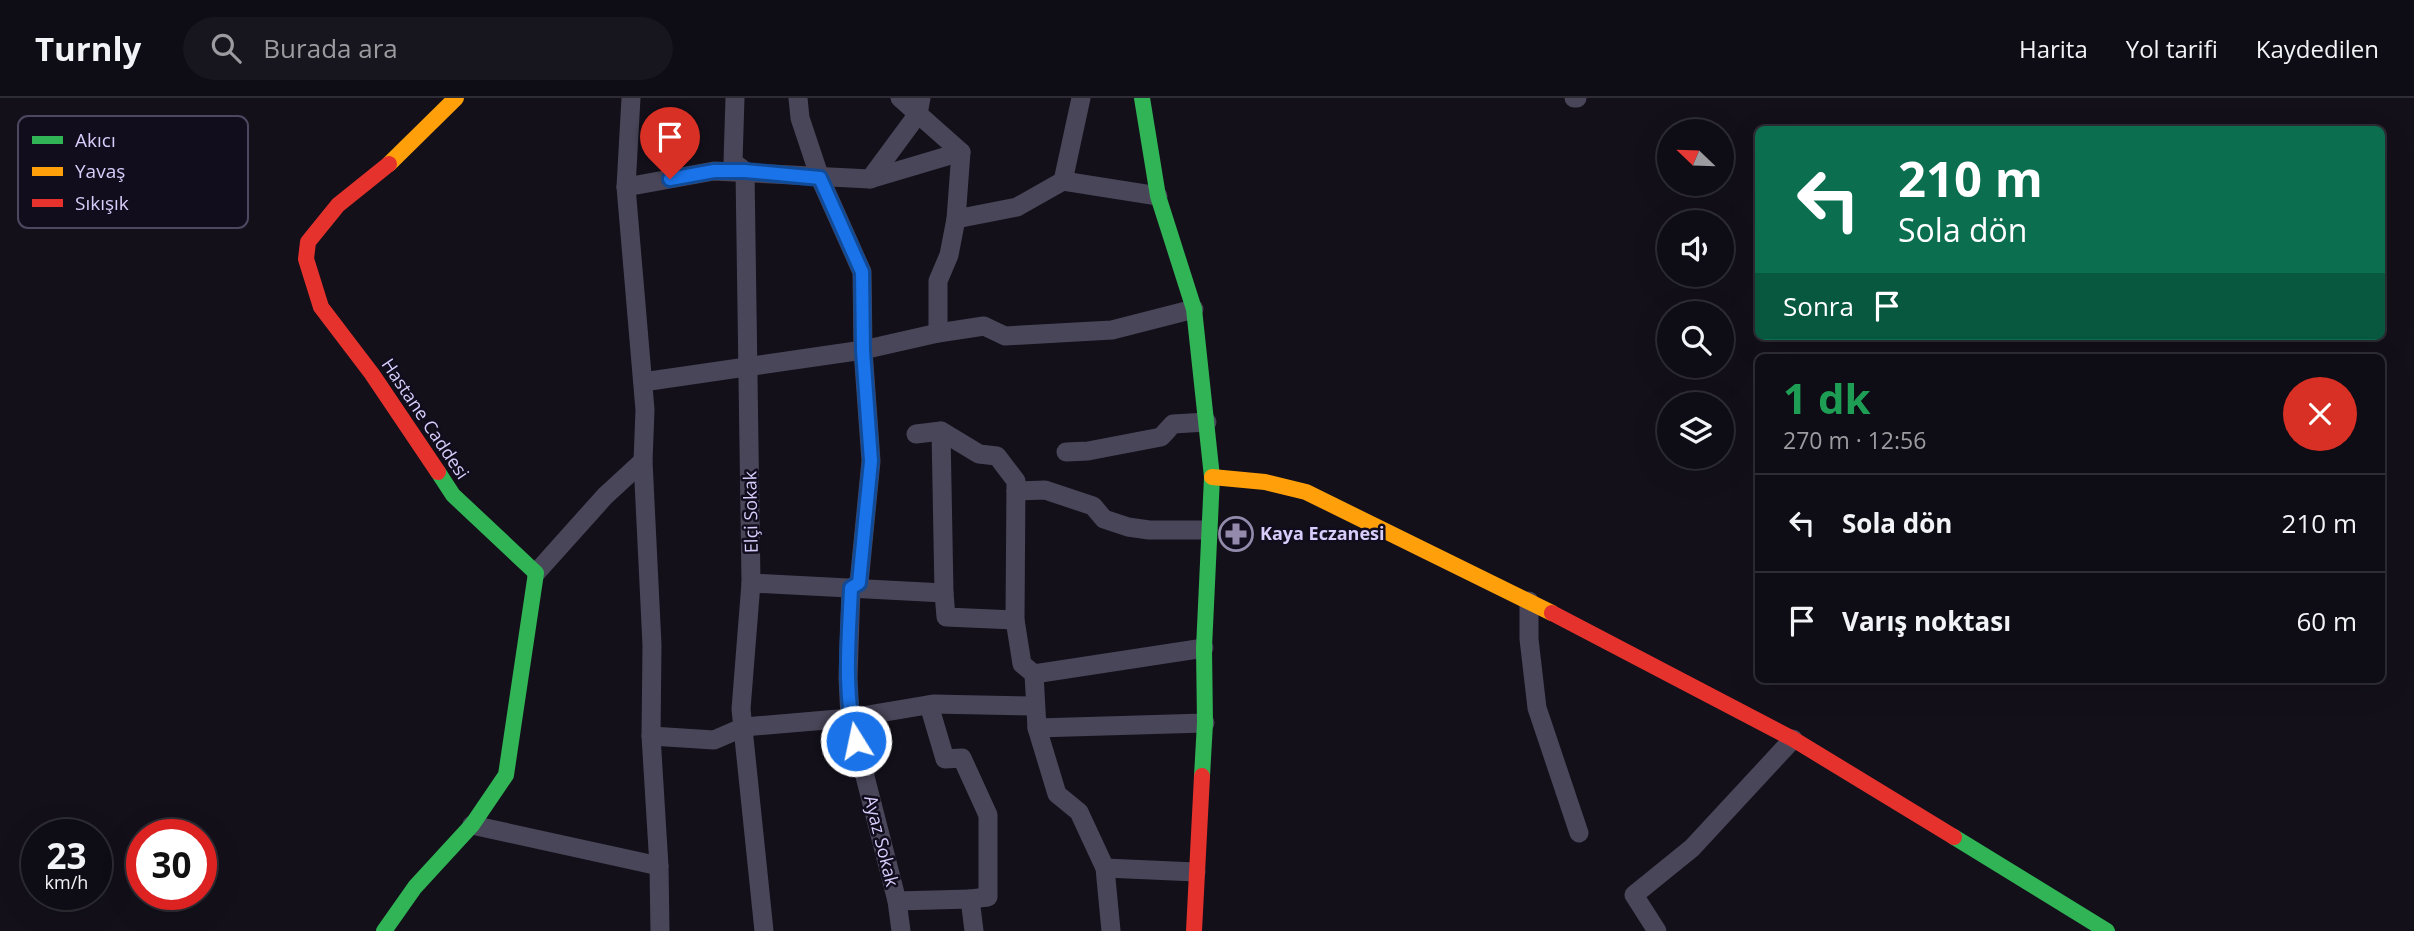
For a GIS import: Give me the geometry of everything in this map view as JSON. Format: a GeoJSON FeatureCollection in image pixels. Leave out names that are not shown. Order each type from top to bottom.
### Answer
{"type":"FeatureCollection","features":[{"type":"Feature","properties":{"kind":"street","name":"Hastane Caddesi"},"geometry":{"type":"LineString","coordinates":[[456,98],[398,157],[338,205],[308,242],[306,259],[321,307],[372,374],[453,495],[536,573]]}},
{"type":"Feature","properties":{"kind":"street"},"geometry":{"type":"LineString","coordinates":[[631,98],[626,187],[645,410],[643,461],[652,645],[651,736],[660,931]]}},
{"type":"Feature","properties":{"kind":"street","name":"Elçi Sokak"},"geometry":{"type":"LineString","coordinates":[[734,98],[733,162],[745,171],[751,583],[741,709],[764,931]]}},
{"type":"Feature","properties":{"kind":"street","name":"Ayaz Sokak"},"geometry":{"type":"LineString","coordinates":[[798,98],[800,118],[820,178],[862,272],[863,351],[871,461],[863,565],[859,583],[851,588],[848,678],[850,718],[897,901],[901,931]]}},
{"type":"Feature","properties":{"kind":"street"},"geometry":{"type":"LineString","coordinates":[[900,98],[920,106],[961,152],[956,219],[948,255],[938,281],[938,333]]}},
{"type":"Feature","properties":{"kind":"street"},"geometry":{"type":"LineString","coordinates":[[1063,181],[1082,98]]}},
{"type":"Feature","properties":{"kind":"street"},"geometry":{"type":"LineString","coordinates":[[1142,98],[1158,196],[1194,309],[1212,477],[1204,648],[1205,723],[1194,931]]}},
{"type":"Feature","properties":{"kind":"street"},"geometry":{"type":"LineString","coordinates":[[870,179],[920,106]]}},
{"type":"Feature","properties":{"kind":"street"},"geometry":{"type":"LineString","coordinates":[[626,187],[714,171],[870,179],[961,152]]}},
{"type":"Feature","properties":{"kind":"street"},"geometry":{"type":"LineString","coordinates":[[956,219],[1017,207],[1063,181],[1158,196]]}},
{"type":"Feature","properties":{"kind":"street"},"geometry":{"type":"LineString","coordinates":[[643,382],[863,351],[938,333],[984,326],[1004,336],[1112,330],[1194,309]]}},
{"type":"Feature","properties":{"kind":"street"},"geometry":{"type":"LineString","coordinates":[[1066,452],[1088,452],[1161,437],[1173,424],[1207,422]]}},
{"type":"Feature","properties":{"kind":"street"},"geometry":{"type":"LineString","coordinates":[[941,431],[946,617],[1015,620]]}},
{"type":"Feature","properties":{"kind":"street"},"geometry":{"type":"LineString","coordinates":[[916,434],[941,431],[979,454],[998,456],[1016,481],[1015,620],[1022,664],[1034,674],[1037,728],[1057,794],[1079,812],[1105,868],[1111,931]]}},
{"type":"Feature","properties":{"kind":"street"},"geometry":{"type":"LineString","coordinates":[[384,931],[415,887],[472,825],[506,775],[536,573],[605,496],[643,461]]}},
{"type":"Feature","properties":{"kind":"street"},"geometry":{"type":"LineString","coordinates":[[1212,477],[1265,482],[1306,492],[1529,601],[1793,739],[2107,931]]}},
{"type":"Feature","properties":{"kind":"street"},"geometry":{"type":"LineString","coordinates":[[1016,491],[1045,490],[1093,506],[1104,519],[1128,527],[1149,530],[1208,530]]}},
{"type":"Feature","properties":{"kind":"street"},"geometry":{"type":"LineString","coordinates":[[751,583],[944,593]]}},
{"type":"Feature","properties":{"kind":"street"},"geometry":{"type":"LineString","coordinates":[[1529,601],[1529,639],[1537,708],[1579,833]]}},
{"type":"Feature","properties":{"kind":"street"},"geometry":{"type":"LineString","coordinates":[[1034,674],[1204,648]]}},
{"type":"Feature","properties":{"kind":"street"},"geometry":{"type":"LineString","coordinates":[[651,736],[714,740],[744,727],[850,718],[929,705],[1035,706]]}},
{"type":"Feature","properties":{"kind":"street"},"geometry":{"type":"LineString","coordinates":[[897,901],[988,897],[988,815],[962,758],[945,759],[929,705]]}},
{"type":"Feature","properties":{"kind":"street"},"geometry":{"type":"LineString","coordinates":[[1037,728],[1205,723]]}},
{"type":"Feature","properties":{"kind":"street"},"geometry":{"type":"LineString","coordinates":[[1657,931],[1634,895],[1692,848],[1793,739]]}},
{"type":"Feature","properties":{"kind":"street"},"geometry":{"type":"LineString","coordinates":[[472,825],[659,866]]}},
{"type":"Feature","properties":{"kind":"street"},"geometry":{"type":"LineString","coordinates":[[1105,868],[1196,873]]}},
{"type":"Feature","properties":{"kind":"street"},"geometry":{"type":"LineString","coordinates":[[970,899],[974,931]]}},
{"type":"Feature","properties":{"kind":"traffic: fast"},"geometry":{"type":"LineString","coordinates":[[1142,98],[1158,196],[1194,309],[1212,477],[1204,648],[1205,723],[1202,776]]}},
{"type":"Feature","properties":{"kind":"traffic: fast"},"geometry":{"type":"LineString","coordinates":[[384,931],[415,887],[472,825],[506,775],[536,573],[453,495],[438,472]]}},
{"type":"Feature","properties":{"kind":"traffic: fast"},"geometry":{"type":"LineString","coordinates":[[1954,837],[2107,931]]}},
{"type":"Feature","properties":{"kind":"traffic: slow"},"geometry":{"type":"LineString","coordinates":[[389,164],[456,98]]}},
{"type":"Feature","properties":{"kind":"traffic: slow"},"geometry":{"type":"LineString","coordinates":[[1212,477],[1265,482],[1306,492],[1552,613]]}},
{"type":"Feature","properties":{"kind":"traffic: jam"},"geometry":{"type":"LineString","coordinates":[[389,164],[338,205],[308,242],[306,259],[321,307],[372,374],[438,472]]}},
{"type":"Feature","properties":{"kind":"traffic: jam"},"geometry":{"type":"LineString","coordinates":[[1552,613],[1793,739],[1954,837]]}},
{"type":"Feature","properties":{"kind":"traffic: jam"},"geometry":{"type":"LineString","coordinates":[[1194,931],[1202,776]]}},
{"type":"Feature","properties":{"kind":"place","name":"Kaya Eczanesi"},"geometry":{"type":"Point","coordinates":[1236,534]}},
{"type":"Feature","properties":{"kind":"route"},"geometry":{"type":"LineString","coordinates":[[670,179],[714,171],[820,178],[862,272],[863,351],[871,461],[863,565],[859,583],[851,588],[848,678],[850,718],[856,741]]}}]}
